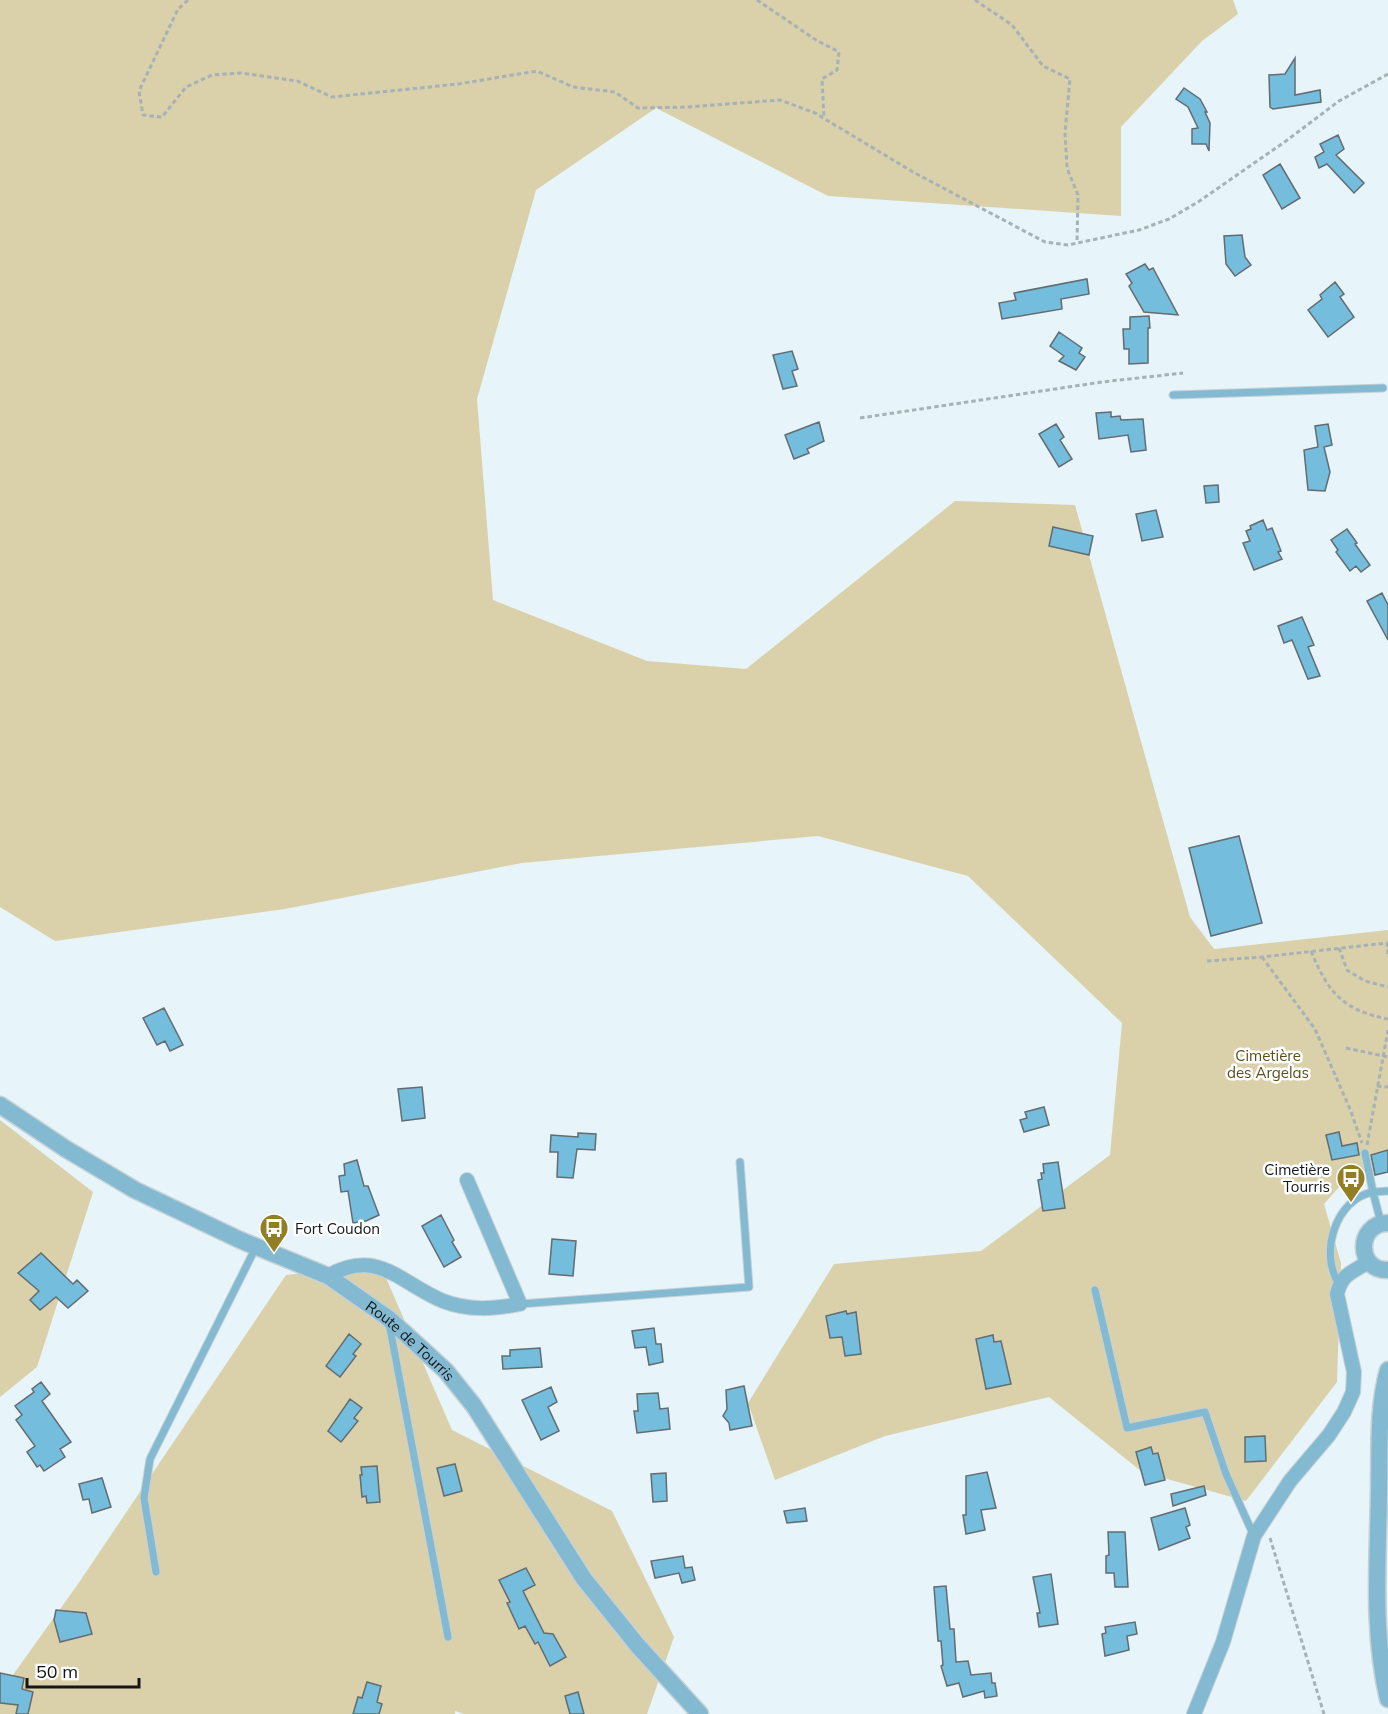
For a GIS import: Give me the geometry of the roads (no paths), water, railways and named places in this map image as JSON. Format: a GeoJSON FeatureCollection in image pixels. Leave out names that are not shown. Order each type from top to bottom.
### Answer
{"type":"FeatureCollection","features":[{"type":"Feature","properties":{"kind":"street","name":"Route de Tourris"},"geometry":{"type":"LineString","coordinates":[[0,1105],[66,1149],[135,1190],[256,1247],[328,1276],[388,1318],[446,1371],[474,1406],[584,1579],[638,1646],[700,1714]]}},
{"type":"Feature","properties":{"kind":"street"},"geometry":{"type":"LineString","coordinates":[[328,1276],[341,1268],[362,1266],[379,1268],[395,1273],[442,1301],[471,1309],[520,1304],[467,1180]]}},
{"type":"Feature","properties":{"kind":"street"},"geometry":{"type":"LineString","coordinates":[[1385,1223],[1372,1227],[1366,1234],[1363,1244],[1368,1262],[1386,1273]]}},
{"type":"Feature","properties":{"kind":"street"},"geometry":{"type":"LineString","coordinates":[[1194,1714],[1223,1642],[1254,1536],[1290,1481],[1329,1436],[1353,1392],[1354,1372],[1337,1294],[1339,1284],[1345,1276],[1368,1262]]}},
{"type":"Feature","properties":{"kind":"street"},"geometry":{"type":"LineString","coordinates":[[1388,1370],[1383,1398],[1381,1442],[1383,1600],[1379,1647],[1388,1699]]}},
{"type":"Feature","properties":{"kind":"lane"},"geometry":{"type":"LineString","coordinates":[[1173,395],[1383,388]]}},
{"type":"Feature","properties":{"kind":"lane"},"geometry":{"type":"LineString","coordinates":[[1365,1153],[1373,1192],[1385,1223]]}},
{"type":"Feature","properties":{"kind":"lane"},"geometry":{"type":"LineString","coordinates":[[520,1304],[749,1287],[740,1162]]}},
{"type":"Feature","properties":{"kind":"lane"},"geometry":{"type":"LineString","coordinates":[[1339,1284],[1333,1275],[1329,1249],[1342,1213],[1362,1194],[1388,1191]]}},
{"type":"Feature","properties":{"kind":"lane"},"geometry":{"type":"LineString","coordinates":[[156,1572],[144,1498],[150,1459],[256,1247]]}},
{"type":"Feature","properties":{"kind":"lane"},"geometry":{"type":"LineString","coordinates":[[1095,1290],[1127,1428],[1205,1412],[1226,1474],[1254,1536]]}},
{"type":"Feature","properties":{"kind":"lane"},"geometry":{"type":"LineString","coordinates":[[388,1318],[448,1637]]}},
{"type":"Feature","properties":{"kind":"place","name":"Cimetière Tourris"},"geometry":{"type":"Point","coordinates":[1351,1204]}},
{"type":"Feature","properties":{"kind":"place","name":"Fort Coudon"},"geometry":{"type":"Point","coordinates":[274,1254]}},
{"type":"Feature","properties":{"kind":"park label","name":"Cimetière des Argelas"},"geometry":{"type":"Point","coordinates":[1268,1064]}}]}
